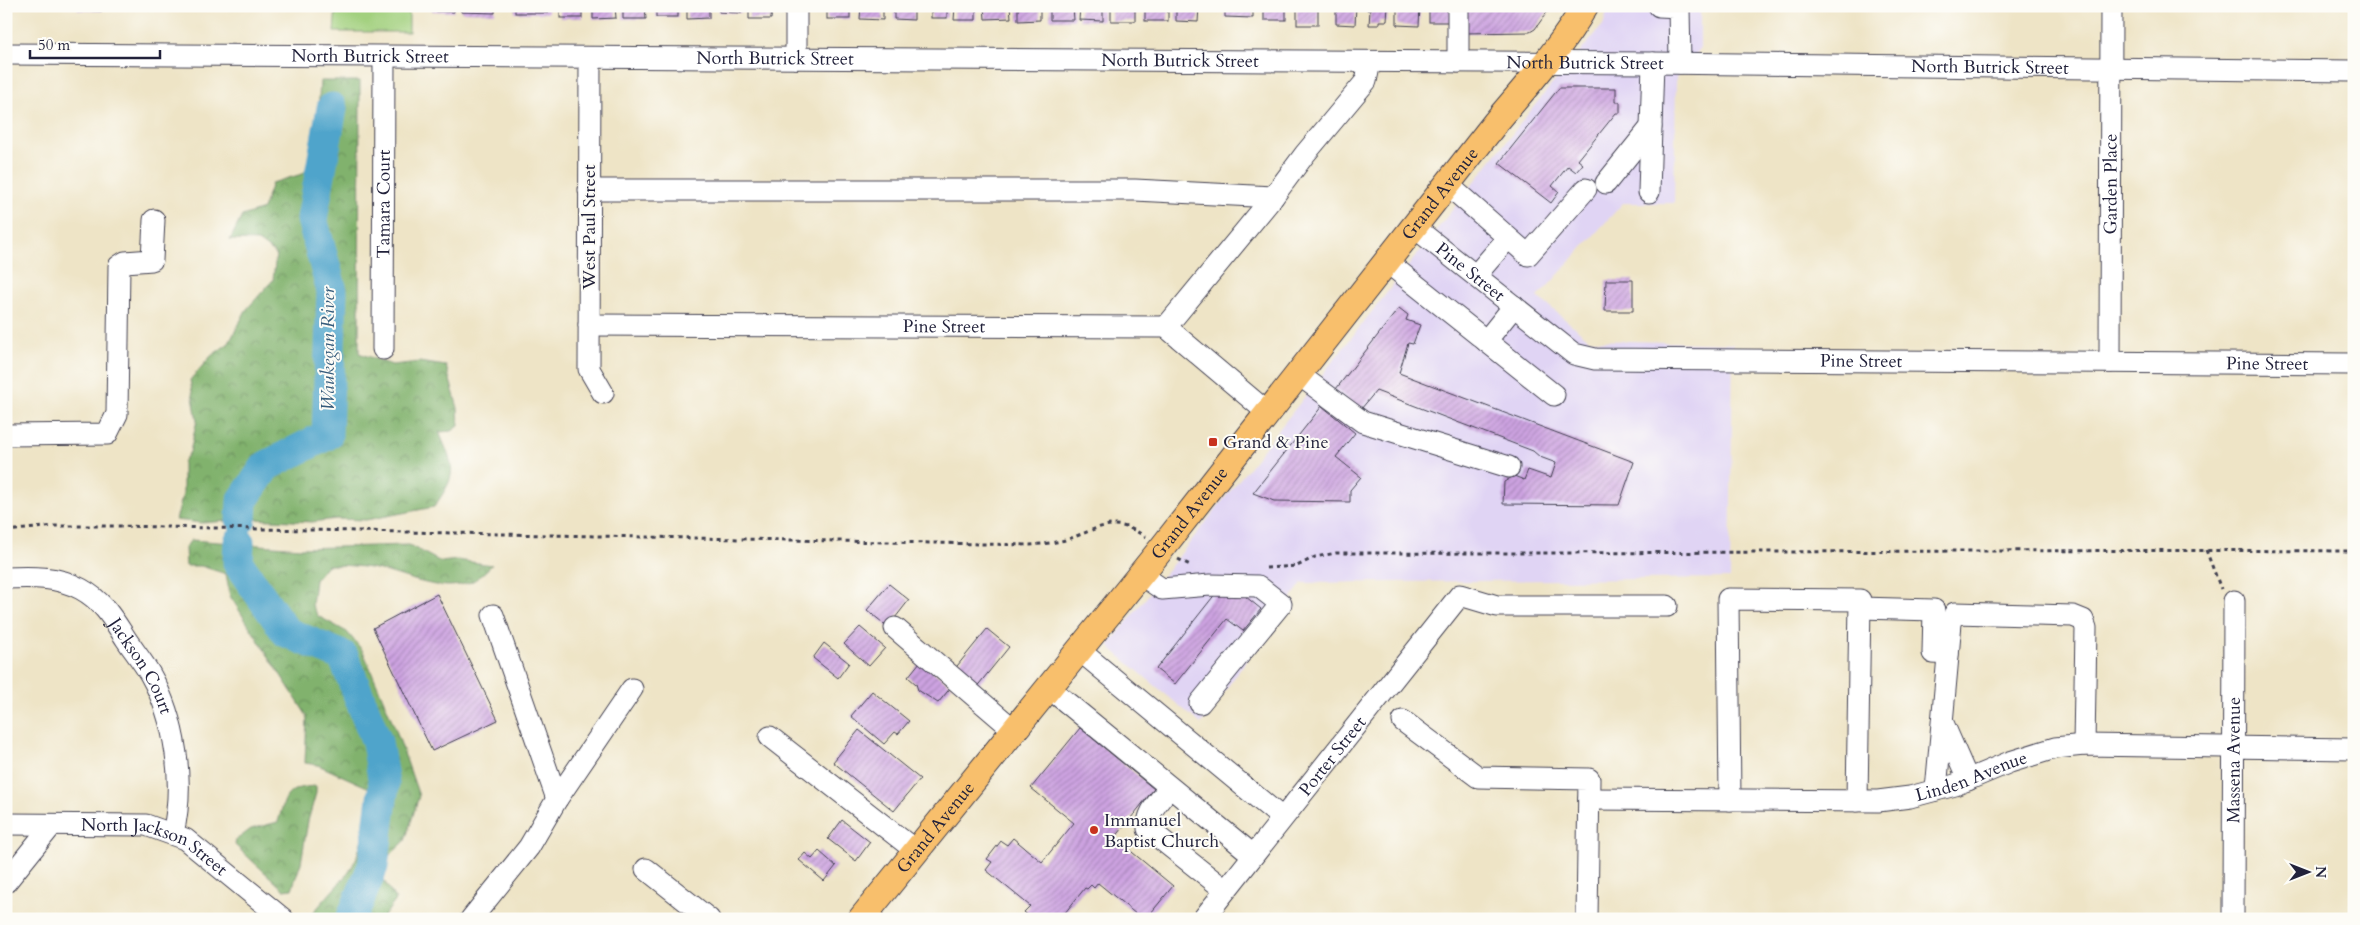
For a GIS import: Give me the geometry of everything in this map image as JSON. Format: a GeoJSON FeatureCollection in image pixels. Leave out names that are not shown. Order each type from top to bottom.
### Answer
{"type":"FeatureCollection","features":[{"type":"Feature","properties":{"kind":"main road","name":"Grand Avenue"},"geometry":{"type":"LineString","coordinates":[[861,919],[1268,413],[1447,184],[1546,62],[1585,6]]}},
{"type":"Feature","properties":{"kind":"street"},"geometry":{"type":"LineString","coordinates":[[796,6],[796,58]]}},
{"type":"Feature","properties":{"kind":"street"},"geometry":{"type":"LineString","coordinates":[[1458,6],[1458,62]]}},
{"type":"Feature","properties":{"kind":"street"},"geometry":{"type":"LineString","coordinates":[[1659,6],[1679,6],[1680,63]]}},
{"type":"Feature","properties":{"kind":"street","name":"Garden Place"},"geometry":{"type":"LineString","coordinates":[[2110,362],[2111,6]]}},
{"type":"Feature","properties":{"kind":"street","name":"North Butrick Street"},"geometry":{"type":"LineString","coordinates":[[6,54],[384,58],[1546,62],[2354,71]]}},
{"type":"Feature","properties":{"kind":"street","name":"Tamara Court"},"geometry":{"type":"LineString","coordinates":[[383,349],[384,58]]}},
{"type":"Feature","properties":{"kind":"street","name":"West Paul Street"},"geometry":{"type":"LineString","coordinates":[[590,58],[589,369],[603,393]]}},
{"type":"Feature","properties":{"kind":"street"},"geometry":{"type":"LineString","coordinates":[[1268,413],[1166,327],[1366,81],[1370,62]]}},
{"type":"Feature","properties":{"kind":"street"},"geometry":{"type":"LineString","coordinates":[[1650,192],[1653,63]]}},
{"type":"Feature","properties":{"kind":"street"},"geometry":{"type":"LineString","coordinates":[[1606,183],[1651,127]]}},
{"type":"Feature","properties":{"kind":"street"},"geometry":{"type":"LineString","coordinates":[[1447,184],[1528,256],[1586,189]]}},
{"type":"Feature","properties":{"kind":"street"},"geometry":{"type":"LineString","coordinates":[[590,190],[1135,190],[1273,197]]}},
{"type":"Feature","properties":{"kind":"street"},"geometry":{"type":"LineString","coordinates":[[6,435],[107,434],[112,428],[117,414],[119,266],[126,262],[152,260],[154,220]]}},
{"type":"Feature","properties":{"kind":"street","name":"Pine Street"},"geometry":{"type":"LineString","coordinates":[[1414,227],[1574,354],[1595,359],[2354,364]]}},
{"type":"Feature","properties":{"kind":"street"},"geometry":{"type":"LineString","coordinates":[[1476,275],[1508,238]]}},
{"type":"Feature","properties":{"kind":"street"},"geometry":{"type":"LineString","coordinates":[[1387,262],[1554,395]]}},
{"type":"Feature","properties":{"kind":"street"},"geometry":{"type":"LineString","coordinates":[[1486,341],[1514,306]]}},
{"type":"Feature","properties":{"kind":"street","name":"Pine Street"},"geometry":{"type":"LineString","coordinates":[[590,325],[1166,327]]}},
{"type":"Feature","properties":{"kind":"street"},"geometry":{"type":"LineString","coordinates":[[1298,374],[1363,422],[1509,467]]}},
{"type":"Feature","properties":{"kind":"street"},"geometry":{"type":"LineString","coordinates":[[1140,574],[1162,589],[1210,585],[1258,586],[1281,604],[1200,703]]}},
{"type":"Feature","properties":{"kind":"street","name":"Jackson Court"},"geometry":{"type":"LineString","coordinates":[[6,578],[37,577],[62,581],[81,589],[102,602],[146,668],[166,712],[174,746],[178,778],[178,811],[173,833]]}},
{"type":"Feature","properties":{"kind":"street","name":"Porter Street"},"geometry":{"type":"LineString","coordinates":[[1203,919],[1460,595],[1497,606],[1667,606]]}},
{"type":"Feature","properties":{"kind":"street"},"geometry":{"type":"LineString","coordinates":[[1730,800],[1728,599],[1860,600],[1858,801]]}},
{"type":"Feature","properties":{"kind":"street","name":"Massena Avenue"},"geometry":{"type":"LineString","coordinates":[[2233,919],[2234,601]]}},
{"type":"Feature","properties":{"kind":"street"},"geometry":{"type":"LineString","coordinates":[[1860,608],[1934,610],[1932,653],[1948,654]]}},
{"type":"Feature","properties":{"kind":"street"},"geometry":{"type":"LineString","coordinates":[[1936,790],[1951,623],[1955,613],[2078,617],[2083,620],[2086,628],[2084,745]]}},
{"type":"Feature","properties":{"kind":"street"},"geometry":{"type":"LineString","coordinates":[[493,615],[557,799]]}},
{"type":"Feature","properties":{"kind":"street"},"geometry":{"type":"LineString","coordinates":[[895,628],[1014,730]]}},
{"type":"Feature","properties":{"kind":"street"},"geometry":{"type":"LineString","coordinates":[[1079,650],[1282,818]]}},
{"type":"Feature","properties":{"kind":"street"},"geometry":{"type":"LineString","coordinates":[[1048,688],[1252,855]]}},
{"type":"Feature","properties":{"kind":"street"},"geometry":{"type":"LineString","coordinates":[[470,919],[529,847],[557,799],[632,689]]}},
{"type":"Feature","properties":{"kind":"street"},"geometry":{"type":"LineString","coordinates":[[1942,720],[1968,780]]}},
{"type":"Feature","properties":{"kind":"street","name":"Linden Avenue"},"geometry":{"type":"LineString","coordinates":[[1403,721],[1478,777],[1589,789],[1730,800],[1878,801],[1910,797],[1968,780],[2010,762],[2046,751],[2084,745],[2354,750]]}},
{"type":"Feature","properties":{"kind":"street"},"geometry":{"type":"LineString","coordinates":[[770,737],[916,852]]}},
{"type":"Feature","properties":{"kind":"street"},"geometry":{"type":"LineString","coordinates":[[1169,788],[1150,816],[1147,822],[1148,829],[1225,890]]}},
{"type":"Feature","properties":{"kind":"street"},"geometry":{"type":"LineString","coordinates":[[1587,919],[1589,789]]}},
{"type":"Feature","properties":{"kind":"street","name":"North Jackson Street"},"geometry":{"type":"LineString","coordinates":[[6,824],[146,825],[173,833],[190,843],[283,919]]}},
{"type":"Feature","properties":{"kind":"street"},"geometry":{"type":"LineString","coordinates":[[6,882],[52,825]]}},
{"type":"Feature","properties":{"kind":"street"},"geometry":{"type":"LineString","coordinates":[[646,869],[709,919]]}},
{"type":"Feature","properties":{"kind":"path"},"geometry":{"type":"LineString","coordinates":[[6,531],[55,526],[116,526],[1030,545],[1063,541],[1105,525],[1118,524],[1131,527],[1139,532]]}},
{"type":"Feature","properties":{"kind":"path"},"geometry":{"type":"LineString","coordinates":[[1260,568],[1287,568],[1315,557],[1336,553],[1612,554],[2206,550],[2354,551]]}},
{"type":"Feature","properties":{"kind":"path"},"geometry":{"type":"LineString","coordinates":[[2206,550],[2224,597],[2234,601]]}},
{"type":"Feature","properties":{"kind":"path"},"geometry":{"type":"LineString","coordinates":[[1184,564],[1195,567]]}},
{"type":"Feature","properties":{"kind":"shaded area"},"geometry":{"type":"Polygon","coordinates":[[[1609,6],[1700,6],[1700,49],[1676,77],[1674,203],[1623,203],[1538,297],[1590,340],[1733,344],[1730,578],[1302,583],[1201,724],[1108,646],[1543,95],[1603,25],[1609,6]]]}},
{"type":"Feature","properties":{"kind":"green space"},"geometry":{"type":"Polygon","coordinates":[[[336,6],[409,6],[409,32],[334,32],[336,6]]]}},
{"type":"Feature","properties":{"kind":"green space"},"geometry":{"type":"Polygon","coordinates":[[[320,81],[360,81],[359,353],[392,365],[419,362],[446,366],[458,408],[459,426],[452,431],[439,432],[451,463],[450,478],[442,496],[434,507],[366,520],[336,519],[312,522],[252,519],[202,523],[176,520],[183,494],[183,462],[190,452],[197,420],[190,380],[211,356],[229,343],[246,310],[273,280],[276,254],[258,241],[230,240],[242,216],[263,209],[272,183],[302,174],[315,161],[320,81]]]}},
{"type":"Feature","properties":{"kind":"green space"},"geometry":{"type":"Polygon","coordinates":[[[191,540],[301,548],[409,545],[441,562],[457,560],[492,565],[474,581],[449,586],[427,583],[377,569],[341,565],[327,565],[315,580],[312,605],[318,616],[347,632],[363,651],[396,730],[419,796],[405,841],[376,868],[396,900],[382,919],[316,919],[311,915],[349,872],[356,859],[376,791],[318,765],[305,763],[307,716],[230,596],[226,574],[201,566],[186,566],[185,548],[191,540]]]}},
{"type":"Feature","properties":{"kind":"green space"},"geometry":{"type":"Polygon","coordinates":[[[316,786],[301,863],[292,889],[284,890],[235,845],[236,840],[251,829],[278,822],[285,799],[292,791],[316,786]]]}},
{"type":"Feature","properties":{"kind":"building"},"geometry":{"type":"Polygon","coordinates":[[[78,6],[102,6],[102,11],[78,10],[78,6]]]}},
{"type":"Feature","properties":{"kind":"building"},"geometry":{"type":"Polygon","coordinates":[[[432,6],[454,6],[454,12],[432,11],[432,6]]]}},
{"type":"Feature","properties":{"kind":"building"},"geometry":{"type":"Polygon","coordinates":[[[461,6],[495,6],[495,13],[461,12],[461,6]]]}},
{"type":"Feature","properties":{"kind":"building"},"geometry":{"type":"Polygon","coordinates":[[[515,6],[548,6],[548,13],[515,13],[515,6]]]}},
{"type":"Feature","properties":{"kind":"building"},"geometry":{"type":"Polygon","coordinates":[[[560,6],[582,6],[582,18],[560,18],[560,6]]]}},
{"type":"Feature","properties":{"kind":"building"},"geometry":{"type":"Polygon","coordinates":[[[593,6],[615,6],[616,18],[593,19],[593,6]]]}},
{"type":"Feature","properties":{"kind":"building"},"geometry":{"type":"Polygon","coordinates":[[[623,6],[645,6],[646,19],[623,19],[623,6]]]}},
{"type":"Feature","properties":{"kind":"building"},"geometry":{"type":"Polygon","coordinates":[[[656,6],[678,6],[678,17],[656,17],[656,6]]]}},
{"type":"Feature","properties":{"kind":"building"},"geometry":{"type":"Polygon","coordinates":[[[687,6],[709,6],[709,18],[687,19],[687,6]]]}},
{"type":"Feature","properties":{"kind":"building"},"geometry":{"type":"Polygon","coordinates":[[[719,6],[741,6],[741,13],[719,12],[719,6]]]}},
{"type":"Feature","properties":{"kind":"building"},"geometry":{"type":"Polygon","coordinates":[[[749,6],[772,6],[771,19],[749,19],[749,6]]]}},
{"type":"Feature","properties":{"kind":"building"},"geometry":{"type":"Polygon","coordinates":[[[827,6],[850,6],[850,19],[827,19],[827,6]]]}},
{"type":"Feature","properties":{"kind":"building"},"geometry":{"type":"Polygon","coordinates":[[[861,6],[883,6],[883,20],[860,19],[861,6]]]}},
{"type":"Feature","properties":{"kind":"building"},"geometry":{"type":"Polygon","coordinates":[[[894,6],[914,6],[914,20],[894,19],[894,6]]]}},
{"type":"Feature","properties":{"kind":"building"},"geometry":{"type":"Polygon","coordinates":[[[931,6],[947,6],[947,18],[931,18],[931,6]]]}},
{"type":"Feature","properties":{"kind":"building"},"geometry":{"type":"Polygon","coordinates":[[[955,6],[976,6],[976,20],[954,20],[955,6]]]}},
{"type":"Feature","properties":{"kind":"building"},"geometry":{"type":"Polygon","coordinates":[[[984,6],[1010,6],[1011,18],[985,19],[984,6]]]}},
{"type":"Feature","properties":{"kind":"building"},"geometry":{"type":"Polygon","coordinates":[[[1018,6],[1040,6],[1040,20],[1018,21],[1018,6]]]}},
{"type":"Feature","properties":{"kind":"building"},"geometry":{"type":"Polygon","coordinates":[[[1050,6],[1073,6],[1074,20],[1050,20],[1050,6]]]}},
{"type":"Feature","properties":{"kind":"building"},"geometry":{"type":"Polygon","coordinates":[[[1080,6],[1103,6],[1103,21],[1079,20],[1080,6]]]}},
{"type":"Feature","properties":{"kind":"building"},"geometry":{"type":"Polygon","coordinates":[[[1111,6],[1135,6],[1135,21],[1111,21],[1111,6]]]}},
{"type":"Feature","properties":{"kind":"building"},"geometry":{"type":"Polygon","coordinates":[[[1145,6],[1168,6],[1168,21],[1145,21],[1145,6]]]}},
{"type":"Feature","properties":{"kind":"building"},"geometry":{"type":"Polygon","coordinates":[[[1176,6],[1199,6],[1198,22],[1176,21],[1176,6]]]}},
{"type":"Feature","properties":{"kind":"building"},"geometry":{"type":"Polygon","coordinates":[[[1225,6],[1253,6],[1253,18],[1225,17],[1225,6]]]}},
{"type":"Feature","properties":{"kind":"building"},"geometry":{"type":"Polygon","coordinates":[[[1264,6],[1286,6],[1286,20],[1264,20],[1264,6]]]}},
{"type":"Feature","properties":{"kind":"building"},"geometry":{"type":"Polygon","coordinates":[[[1297,6],[1318,6],[1318,25],[1297,25],[1297,6]]]}},
{"type":"Feature","properties":{"kind":"building"},"geometry":{"type":"Polygon","coordinates":[[[1336,6],[1356,6],[1355,25],[1336,24],[1336,6]]]}},
{"type":"Feature","properties":{"kind":"building"},"geometry":{"type":"Polygon","coordinates":[[[1367,6],[1388,6],[1387,21],[1379,21],[1379,25],[1369,25],[1370,10],[1367,10],[1367,6]]]}},
{"type":"Feature","properties":{"kind":"building"},"geometry":{"type":"Polygon","coordinates":[[[1397,6],[1420,6],[1419,26],[1397,25],[1397,6]]]}},
{"type":"Feature","properties":{"kind":"building"},"geometry":{"type":"Polygon","coordinates":[[[1429,6],[1451,6],[1451,22],[1429,22],[1429,6]]]}},
{"type":"Feature","properties":{"kind":"building"},"geometry":{"type":"Polygon","coordinates":[[[1464,6],[1550,8],[1535,29],[1530,32],[1464,33],[1464,6]]]}},
{"type":"Feature","properties":{"kind":"building"},"geometry":{"type":"Polygon","coordinates":[[[1559,88],[1616,88],[1616,102],[1620,102],[1620,113],[1616,113],[1578,160],[1583,164],[1576,172],[1568,166],[1552,186],[1559,192],[1551,203],[1499,163],[1559,88]]]}},
{"type":"Feature","properties":{"kind":"building"},"geometry":{"type":"Polygon","coordinates":[[[1606,280],[1633,280],[1633,311],[1605,311],[1606,280]]]}},
{"type":"Feature","properties":{"kind":"building"},"geometry":{"type":"Polygon","coordinates":[[[1399,308],[1408,315],[1406,320],[1420,325],[1413,344],[1408,343],[1399,373],[1634,462],[1619,505],[1503,504],[1504,482],[1514,476],[1524,480],[1528,470],[1551,478],[1556,463],[1540,457],[1533,451],[1376,391],[1361,409],[1336,389],[1399,308]]]}},
{"type":"Feature","properties":{"kind":"building"},"geometry":{"type":"Polygon","coordinates":[[[1322,406],[1355,433],[1336,457],[1361,477],[1350,490],[1350,502],[1274,501],[1253,493],[1322,406]]]}},
{"type":"Feature","properties":{"kind":"building"},"geometry":{"type":"Polygon","coordinates":[[[889,584],[909,600],[888,627],[867,610],[889,584]]]}},
{"type":"Feature","properties":{"kind":"building"},"geometry":{"type":"Polygon","coordinates":[[[1220,588],[1235,588],[1261,609],[1243,631],[1227,619],[1175,684],[1156,669],[1220,588]]]}},
{"type":"Feature","properties":{"kind":"building"},"geometry":{"type":"Polygon","coordinates":[[[437,594],[498,720],[432,751],[373,628],[437,594]]]}},
{"type":"Feature","properties":{"kind":"building"},"geometry":{"type":"Polygon","coordinates":[[[860,627],[885,648],[869,666],[844,644],[860,627]]]}},
{"type":"Feature","properties":{"kind":"building"},"geometry":{"type":"Polygon","coordinates":[[[987,629],[1009,647],[975,689],[953,671],[987,629]]]}},
{"type":"Feature","properties":{"kind":"building"},"geometry":{"type":"Polygon","coordinates":[[[824,643],[849,663],[838,678],[813,658],[824,643]]]}},
{"type":"Feature","properties":{"kind":"building"},"geometry":{"type":"Polygon","coordinates":[[[920,662],[952,686],[938,703],[918,690],[916,684],[908,677],[920,662]]]}},
{"type":"Feature","properties":{"kind":"building"},"geometry":{"type":"Polygon","coordinates":[[[872,691],[909,721],[898,734],[895,732],[884,744],[851,716],[872,691]]]}},
{"type":"Feature","properties":{"kind":"building","name":"Immanuel Baptist Church"},"geometry":{"type":"Polygon","coordinates":[[[1080,728],[1154,789],[1115,838],[1173,886],[1146,919],[1142,919],[1098,883],[1094,888],[1091,885],[1087,889],[1085,888],[1060,919],[1032,919],[1024,912],[1030,906],[986,870],[992,862],[987,859],[1001,841],[1007,845],[1013,838],[1042,862],[1074,823],[1031,788],[1080,728]]]}},
{"type":"Feature","properties":{"kind":"building"},"geometry":{"type":"Polygon","coordinates":[[[859,730],[920,779],[894,811],[833,762],[859,730]]]}},
{"type":"Feature","properties":{"kind":"building"},"geometry":{"type":"Polygon","coordinates":[[[842,820],[870,842],[856,861],[828,839],[842,820]]]}},
{"type":"Feature","properties":{"kind":"building"},"geometry":{"type":"Polygon","coordinates":[[[819,851],[836,866],[824,881],[799,860],[805,853],[812,859],[819,851]]]}},
{"type":"Feature","properties":{"kind":"waterway","name":"Waukegan River"},"geometry":{"type":"LineString","coordinates":[[241,519],[242,501],[266,466],[327,435],[332,291],[312,219],[332,108]]}},
{"type":"Feature","properties":{"kind":"waterway","name":"Waukegan River"},"geometry":{"type":"LineString","coordinates":[[239,542],[238,563],[286,632],[343,656],[377,742],[384,784],[373,866],[352,917]]}},
{"type":"Feature","properties":{"kind":"place","name":"Grand & Pine"},"geometry":{"type":"Point","coordinates":[1213,442]}},
{"type":"Feature","properties":{"kind":"place","name":"Immanuel Baptist Church"},"geometry":{"type":"Point","coordinates":[1094,830]}}]}
